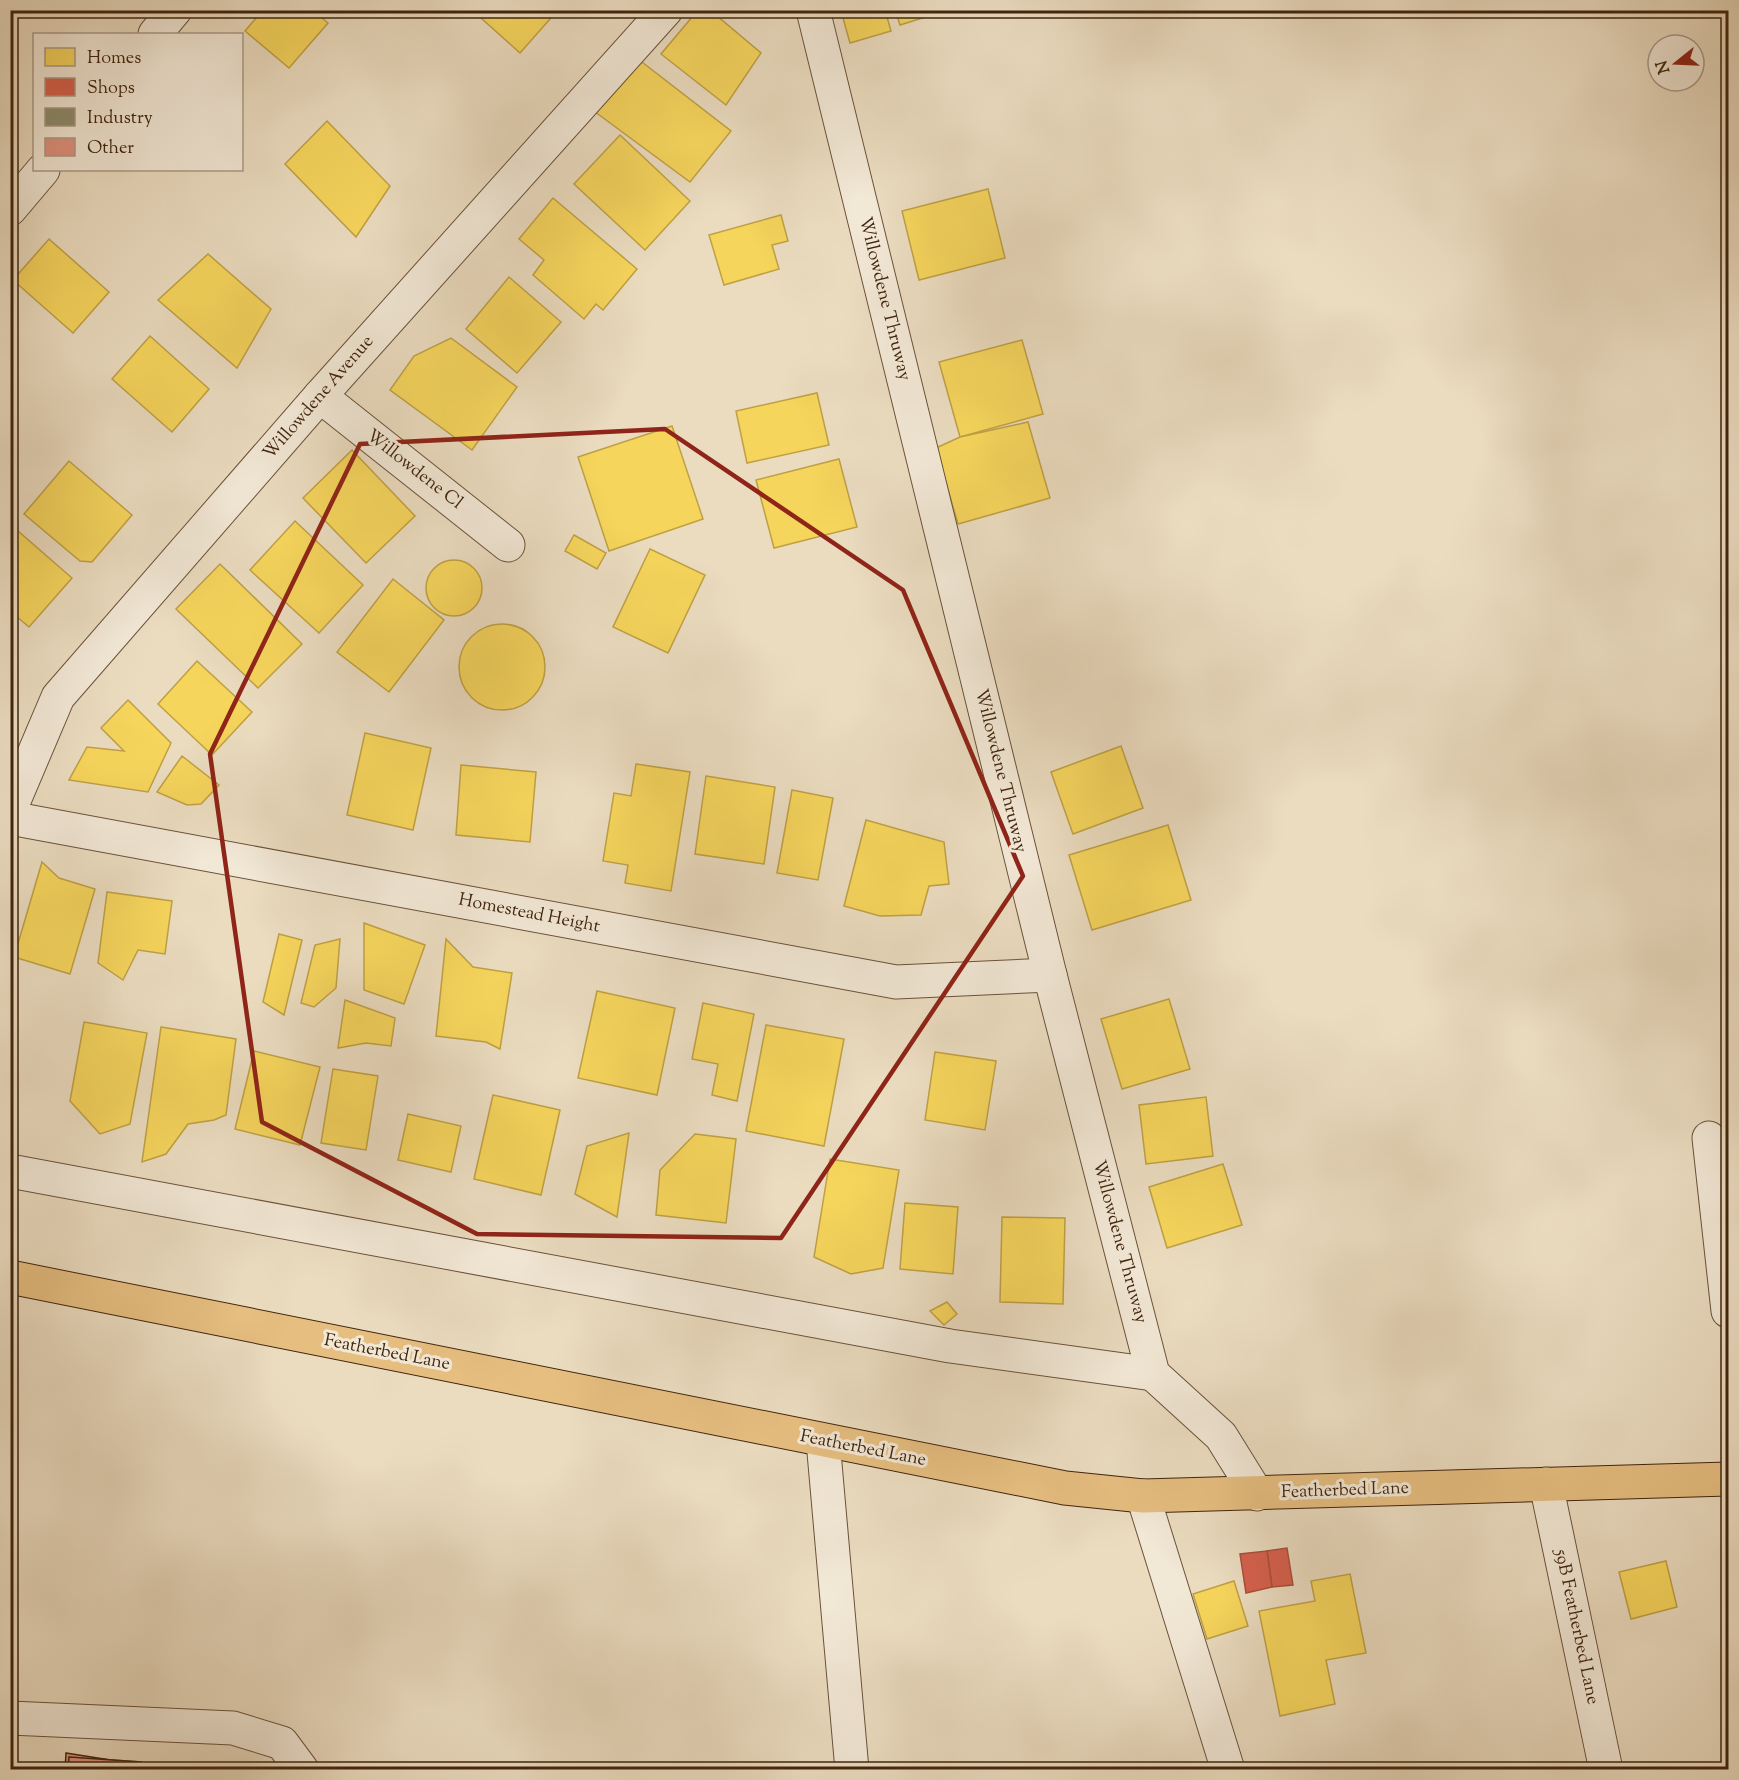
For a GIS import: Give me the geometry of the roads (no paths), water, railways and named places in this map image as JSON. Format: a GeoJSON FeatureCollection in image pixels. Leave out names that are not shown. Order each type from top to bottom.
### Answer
{"type":"FeatureCollection","features":[{"type":"Feature","properties":{"kind":"main road","name":"Featherbed Lane"},"geometry":{"type":"LineString","coordinates":[[10,1277],[1065,1488],[1143,1496],[1728,1479]]}},
{"type":"Feature","properties":{"kind":"street"},"geometry":{"type":"LineString","coordinates":[[156,33],[175,10]]}},
{"type":"Feature","properties":{"kind":"street","name":"Willowdene Avenue"},"geometry":{"type":"LineString","coordinates":[[10,810],[58,697],[320,396],[666,10]]}},
{"type":"Feature","properties":{"kind":"street","name":"Willowdene Thruway"},"geometry":{"type":"LineString","coordinates":[[813,10],[1050,975],[1154,1374]]}},
{"type":"Feature","properties":{"kind":"street"},"geometry":{"type":"LineString","coordinates":[[10,209],[42,171]]}},
{"type":"Feature","properties":{"kind":"street","name":"Willowdene Cl"},"geometry":{"type":"LineString","coordinates":[[320,396],[508,545]]}},
{"type":"Feature","properties":{"kind":"street","name":"Homestead Height"},"geometry":{"type":"LineString","coordinates":[[10,818],[896,982],[1050,975]]}},
{"type":"Feature","properties":{"kind":"street"},"geometry":{"type":"LineString","coordinates":[[1709,1138],[1728,1311]]}},
{"type":"Feature","properties":{"kind":"street"},"geometry":{"type":"LineString","coordinates":[[10,1171],[950,1346],[1154,1374],[1221,1436],[1257,1494]]}},
{"type":"Feature","properties":{"kind":"street"},"geometry":{"type":"LineString","coordinates":[[823,1441],[852,1770]]}},
{"type":"Feature","properties":{"kind":"street","name":"59B Featherbed Lane"},"geometry":{"type":"LineString","coordinates":[[1546,1484],[1606,1770]]}},
{"type":"Feature","properties":{"kind":"street"},"geometry":{"type":"LineString","coordinates":[[1143,1496],[1228,1770]]}},
{"type":"Feature","properties":{"kind":"street"},"geometry":{"type":"LineString","coordinates":[[10,1718],[233,1728],[282,1743],[302,1770]]}}]}
